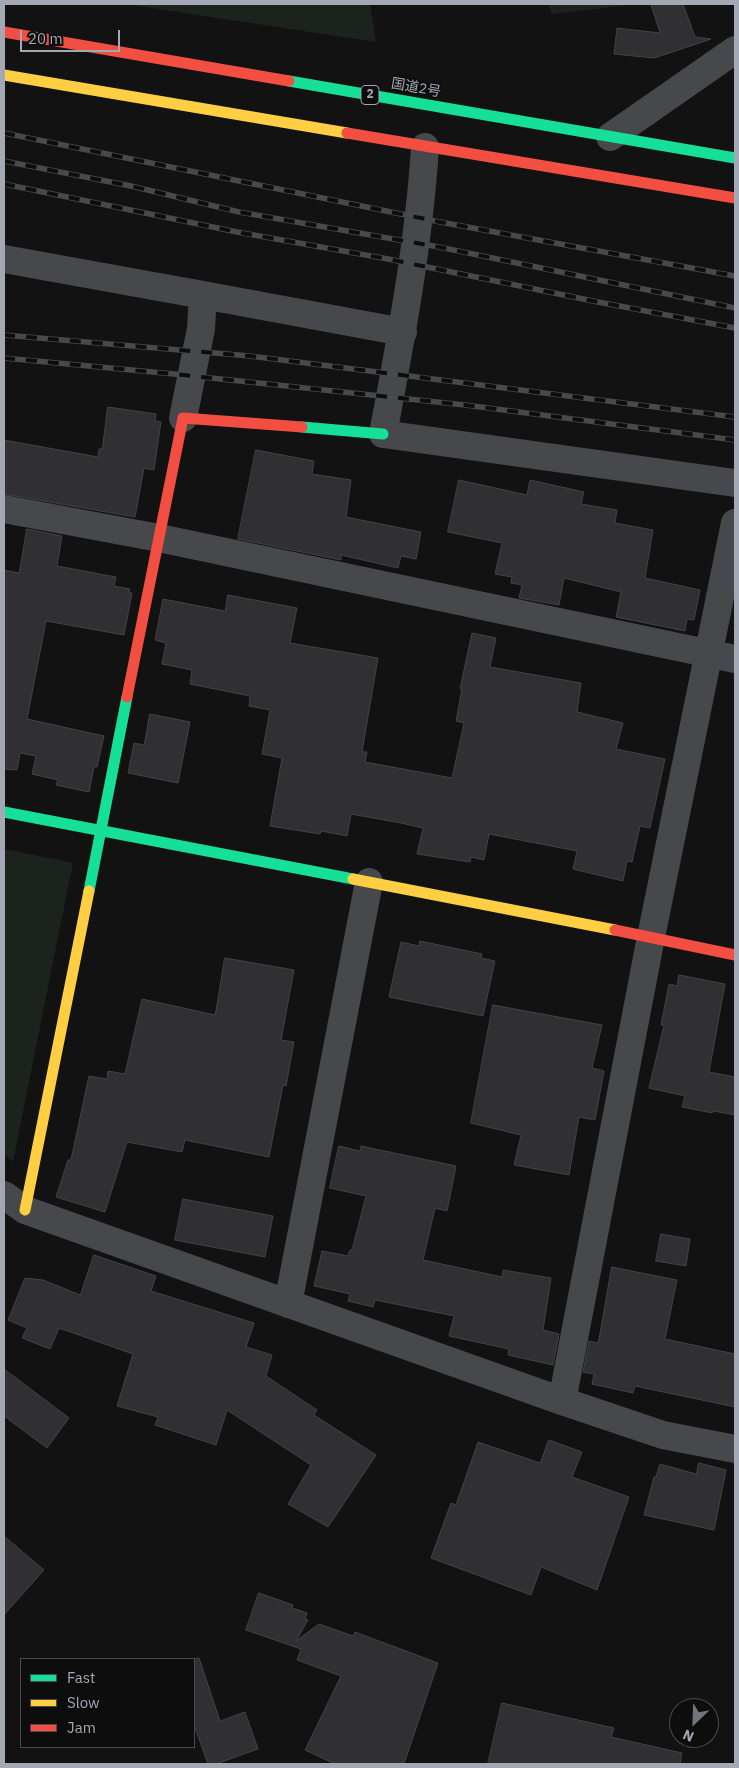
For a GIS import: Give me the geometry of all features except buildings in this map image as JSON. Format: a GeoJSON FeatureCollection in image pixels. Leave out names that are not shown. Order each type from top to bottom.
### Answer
{"type":"FeatureCollection","features":[{"type":"Feature","properties":{"kind":"main road","name":"国道2号"},"geometry":{"type":"LineString","coordinates":[[4,32],[735,158]]}},
{"type":"Feature","properties":{"kind":"main road"},"geometry":{"type":"LineString","coordinates":[[4,74],[735,198]]}},
{"type":"Feature","properties":{"kind":"main road"},"geometry":{"type":"LineString","coordinates":[[15,1202],[99,831],[183,418],[383,434]]}},
{"type":"Feature","properties":{"kind":"main road"},"geometry":{"type":"LineString","coordinates":[[4,812],[652,937],[735,955]]}},
{"type":"Feature","properties":{"kind":"street"},"geometry":{"type":"LineString","coordinates":[[610,137],[735,50]]}},
{"type":"Feature","properties":{"kind":"street"},"geometry":{"type":"LineString","coordinates":[[425,146],[422,194],[402,332],[383,434],[735,483]]}},
{"type":"Feature","properties":{"kind":"street"},"geometry":{"type":"LineString","coordinates":[[4,259],[402,332]]}},
{"type":"Feature","properties":{"kind":"street"},"geometry":{"type":"LineString","coordinates":[[183,418],[201,329],[203,295]]}},
{"type":"Feature","properties":{"kind":"street"},"geometry":{"type":"LineString","coordinates":[[4,509],[159,538],[735,660]]}},
{"type":"Feature","properties":{"kind":"street"},"geometry":{"type":"LineString","coordinates":[[562,1401],[735,523]]}},
{"type":"Feature","properties":{"kind":"street"},"geometry":{"type":"LineString","coordinates":[[288,1304],[369,882]]}},
{"type":"Feature","properties":{"kind":"street"},"geometry":{"type":"LineString","coordinates":[[15,1202],[288,1304],[562,1401],[663,1434],[735,1449]]}},
{"type":"Feature","properties":{"kind":"shaded area"},"geometry":{"type":"Polygon","coordinates":[[[125,4],[370,4],[376,42],[125,4]]]}},
{"type":"Feature","properties":{"kind":"shaded area"},"geometry":{"type":"Polygon","coordinates":[[[548,4],[637,4],[552,14],[548,4]]]}},
{"type":"Feature","properties":{"kind":"shaded area"},"geometry":{"type":"Polygon","coordinates":[[[4,849],[73,863],[13,1162],[4,1153],[4,849]]]}},
{"type":"Feature","properties":{"kind":"railway"},"geometry":{"type":"LineString","coordinates":[[4,133],[440,222],[735,276]]}},
{"type":"Feature","properties":{"kind":"railway"},"geometry":{"type":"LineString","coordinates":[[4,161],[131,186],[239,212],[439,247],[735,308]]}},
{"type":"Feature","properties":{"kind":"railway"},"geometry":{"type":"LineString","coordinates":[[4,184],[237,232],[388,259],[735,328]]}},
{"type":"Feature","properties":{"kind":"railway"},"geometry":{"type":"LineString","coordinates":[[4,335],[250,356],[735,417]]}},
{"type":"Feature","properties":{"kind":"railway"},"geometry":{"type":"LineString","coordinates":[[4,358],[465,405],[735,440]]}},
{"type":"Feature","properties":{"kind":"traffic: fast"},"geometry":{"type":"LineString","coordinates":[[289,81],[735,158]]}},
{"type":"Feature","properties":{"kind":"traffic: fast"},"geometry":{"type":"LineString","coordinates":[[302,427],[383,434]]}},
{"type":"Feature","properties":{"kind":"traffic: fast"},"geometry":{"type":"LineString","coordinates":[[89,891],[127,697]]}},
{"type":"Feature","properties":{"kind":"traffic: fast"},"geometry":{"type":"LineString","coordinates":[[4,812],[353,879]]}},
{"type":"Feature","properties":{"kind":"traffic: slow"},"geometry":{"type":"LineString","coordinates":[[4,75],[347,133]]}},
{"type":"Feature","properties":{"kind":"traffic: slow"},"geometry":{"type":"LineString","coordinates":[[353,879],[615,930]]}},
{"type":"Feature","properties":{"kind":"traffic: slow"},"geometry":{"type":"LineString","coordinates":[[25,1210],[89,891]]}},
{"type":"Feature","properties":{"kind":"traffic: jam"},"geometry":{"type":"LineString","coordinates":[[4,32],[289,81]]}},
{"type":"Feature","properties":{"kind":"traffic: jam"},"geometry":{"type":"LineString","coordinates":[[347,133],[735,198]]}},
{"type":"Feature","properties":{"kind":"traffic: jam"},"geometry":{"type":"LineString","coordinates":[[127,697],[183,418],[302,427]]}},
{"type":"Feature","properties":{"kind":"traffic: jam"},"geometry":{"type":"LineString","coordinates":[[615,930],[735,955]]}}]}
